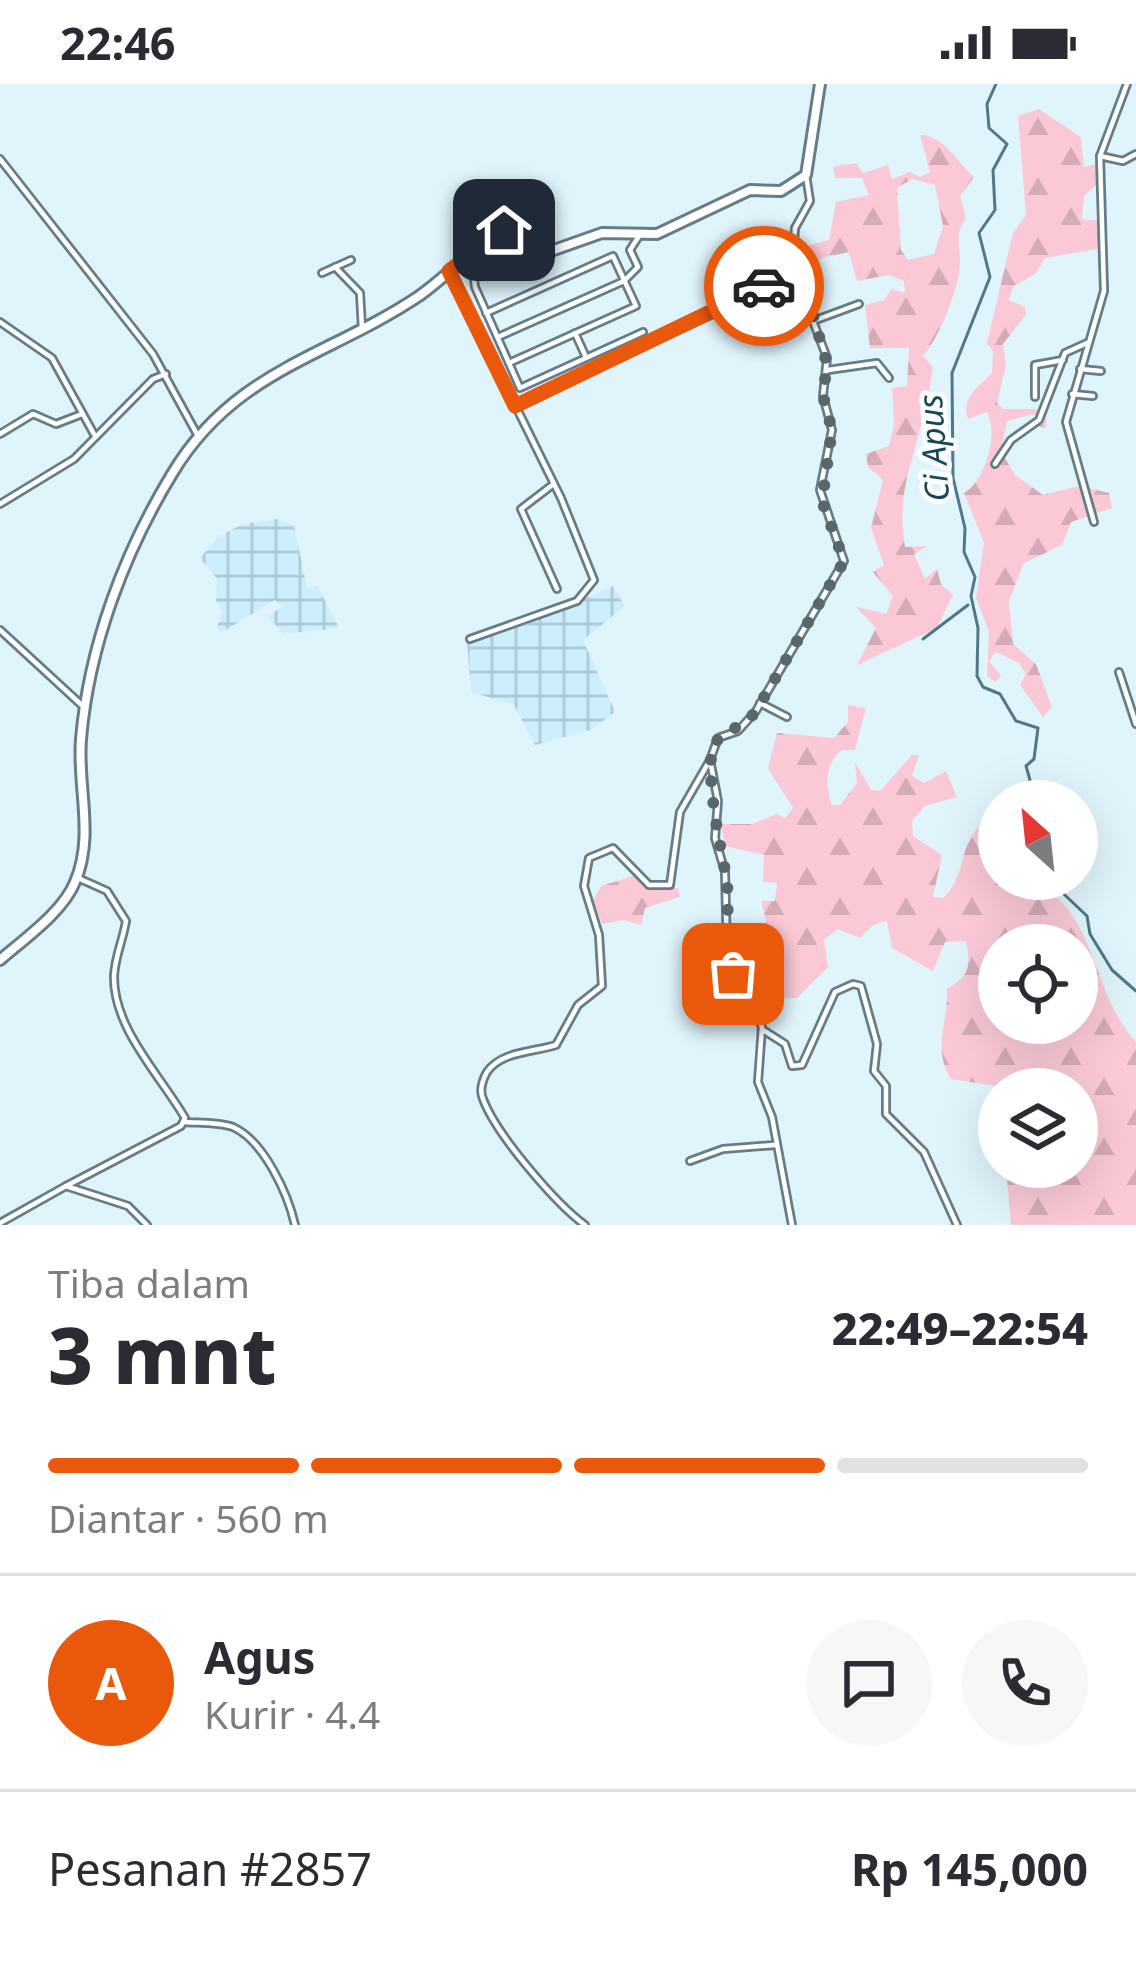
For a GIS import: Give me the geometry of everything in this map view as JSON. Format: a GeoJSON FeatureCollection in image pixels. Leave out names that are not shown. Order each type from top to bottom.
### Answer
{"type":"FeatureCollection","features":[{"type":"Feature","properties":{"kind":"main road"},"geometry":{"type":"LineString","coordinates":[[0,960],[59,905],[78,878],[86,836],[81,766],[96,653],[133,546],[173,472],[200,438],[268,374],[362,328],[501,231],[551,251],[596,234],[639,236],[681,226],[750,190],[786,189],[806,175],[820,84]]}},
{"type":"Feature","properties":{"kind":"street"},"geometry":{"type":"LineString","coordinates":[[1094,522],[1067,436],[1072,394],[1104,291],[1100,156],[1127,84]]}},
{"type":"Feature","properties":{"kind":"street"},"geometry":{"type":"LineString","coordinates":[[1100,156],[1123,161],[1136,154]]}},
{"type":"Feature","properties":{"kind":"street"},"geometry":{"type":"LineString","coordinates":[[0,159],[166,374],[200,438]]}},
{"type":"Feature","properties":{"kind":"street"},"geometry":{"type":"LineString","coordinates":[[585,1225],[548,1188],[488,1109],[482,1083],[499,1062],[556,1045],[578,1005],[602,986],[599,934],[584,886],[589,858],[606,849],[620,850],[649,885],[670,885],[680,812],[710,760],[715,741],[744,727],[844,561],[820,490],[832,430],[823,396],[828,370],[794,237],[810,201],[806,175]]}},
{"type":"Feature","properties":{"kind":"street"},"geometry":{"type":"LineString","coordinates":[[497,338],[624,280],[638,267],[630,250],[639,236]]}},
{"type":"Feature","properties":{"kind":"street"},"geometry":{"type":"LineString","coordinates":[[471,253],[472,277],[520,388],[643,332]]}},
{"type":"Feature","properties":{"kind":"street"},"geometry":{"type":"LineString","coordinates":[[486,313],[613,256],[636,306],[509,363]]}},
{"type":"Feature","properties":{"kind":"street"},"geometry":{"type":"LineString","coordinates":[[322,273],[351,260]]}},
{"type":"Feature","properties":{"kind":"street"},"geometry":{"type":"LineString","coordinates":[[335,267],[360,293],[362,328]]}},
{"type":"Feature","properties":{"kind":"street"},"geometry":{"type":"LineString","coordinates":[[449,271],[554,484],[593,586],[577,601],[470,639]]}},
{"type":"Feature","properties":{"kind":"street"},"geometry":{"type":"LineString","coordinates":[[515,406],[801,273]]}},
{"type":"Feature","properties":{"kind":"street"},"geometry":{"type":"LineString","coordinates":[[813,321],[860,304]]}},
{"type":"Feature","properties":{"kind":"street"},"geometry":{"type":"LineString","coordinates":[[0,322],[47,353],[95,436]]}},
{"type":"Feature","properties":{"kind":"street"},"geometry":{"type":"LineString","coordinates":[[575,333],[586,358]]}},
{"type":"Feature","properties":{"kind":"street"},"geometry":{"type":"LineString","coordinates":[[995,464],[1011,440],[1039,420],[1069,349],[1087,343]]}},
{"type":"Feature","properties":{"kind":"street"},"geometry":{"type":"LineString","coordinates":[[1035,397],[1035,365],[1063,360]]}},
{"type":"Feature","properties":{"kind":"street"},"geometry":{"type":"LineString","coordinates":[[828,370],[877,363],[889,378]]}},
{"type":"Feature","properties":{"kind":"street"},"geometry":{"type":"LineString","coordinates":[[1080,369],[1101,371]]}},
{"type":"Feature","properties":{"kind":"street"},"geometry":{"type":"LineString","coordinates":[[0,504],[74,459],[153,379],[166,374]]}},
{"type":"Feature","properties":{"kind":"street"},"geometry":{"type":"LineString","coordinates":[[1072,394],[1093,396]]}},
{"type":"Feature","properties":{"kind":"street"},"geometry":{"type":"LineString","coordinates":[[0,434],[33,414],[56,424],[82,414]]}},
{"type":"Feature","properties":{"kind":"street"},"geometry":{"type":"LineString","coordinates":[[554,484],[521,509],[556,589]]}},
{"type":"Feature","properties":{"kind":"street"},"geometry":{"type":"LineString","coordinates":[[0,630],[86,710]]}},
{"type":"Feature","properties":{"kind":"street"},"geometry":{"type":"LineString","coordinates":[[1119,672],[1136,724]]}},
{"type":"Feature","properties":{"kind":"street"},"geometry":{"type":"LineString","coordinates":[[760,704],[787,717]]}},
{"type":"Feature","properties":{"kind":"street"},"geometry":{"type":"LineString","coordinates":[[710,760],[718,801],[715,838],[725,872],[727,952],[763,1030],[758,1082],[791,1224]]}},
{"type":"Feature","properties":{"kind":"street"},"geometry":{"type":"LineString","coordinates":[[78,878],[107,891],[126,921],[114,970],[118,1005],[184,1122]]}},
{"type":"Feature","properties":{"kind":"street"},"geometry":{"type":"LineString","coordinates":[[763,1030],[785,1044],[792,1066],[802,1065],[835,992],[853,983],[862,986],[877,1044],[874,1071],[886,1086],[886,1114],[924,1151],[957,1225]]}},
{"type":"Feature","properties":{"kind":"street"},"geometry":{"type":"LineString","coordinates":[[0,1223],[184,1122],[240,1132],[282,1185],[296,1225]]}},
{"type":"Feature","properties":{"kind":"street"},"geometry":{"type":"LineString","coordinates":[[690,1162],[724,1150],[775,1145]]}},
{"type":"Feature","properties":{"kind":"street"},"geometry":{"type":"LineString","coordinates":[[66,1186],[128,1206],[147,1225]]}},
{"type":"Feature","properties":{"kind":"shaded area"},"geometry":{"type":"Polygon","coordinates":[[[276,519],[294,525],[307,588],[317,585],[339,628],[283,634],[268,616],[282,607],[275,600],[221,633],[217,579],[200,558],[219,536],[243,524],[276,519]]]}},
{"type":"Feature","properties":{"kind":"shaded area"},"geometry":{"type":"Polygon","coordinates":[[[613,586],[625,606],[583,640],[615,712],[591,730],[535,745],[514,705],[471,692],[467,640],[518,623],[521,627],[613,586]]]}},
{"type":"Feature","properties":{"kind":"green space"},"geometry":{"type":"Polygon","coordinates":[[[1039,109],[1081,137],[1084,167],[1101,163],[1102,180],[1084,196],[1082,219],[1102,221],[1102,248],[1045,258],[1035,274],[1013,287],[1009,300],[1025,307],[1026,315],[1003,344],[1006,365],[997,403],[1003,409],[1040,409],[1047,403],[1046,428],[1038,426],[1039,418],[1032,414],[1007,421],[1001,451],[1015,475],[1043,495],[1079,486],[1109,493],[1112,508],[1071,522],[1062,545],[1024,563],[1009,601],[1013,644],[1036,664],[1052,707],[1043,717],[1020,685],[1026,674],[1019,663],[996,652],[989,661],[1001,676],[995,682],[987,676],[989,631],[976,598],[984,543],[964,493],[984,468],[991,444],[987,412],[968,419],[967,405],[992,373],[993,351],[987,343],[1013,233],[1026,215],[1018,116],[1039,109]]]}},
{"type":"Feature","properties":{"kind":"green space"},"geometry":{"type":"Polygon","coordinates":[[[920,135],[943,145],[974,177],[960,196],[966,218],[959,236],[956,286],[923,356],[933,367],[929,393],[934,405],[924,412],[911,463],[903,528],[905,547],[928,546],[914,554],[925,579],[937,569],[941,584],[953,595],[937,628],[857,665],[876,628],[856,607],[886,614],[893,596],[873,572],[884,565],[871,528],[883,480],[868,467],[866,454],[889,446],[894,424],[892,388],[907,386],[909,348],[870,348],[865,305],[884,300],[892,289],[905,293],[904,281],[889,275],[857,281],[849,252],[822,258],[802,276],[799,248],[829,240],[836,202],[869,195],[862,178],[835,178],[833,167],[856,163],[863,173],[888,165],[892,179],[910,172],[920,177],[930,172],[920,135]],[[912,179],[897,188],[901,250],[908,260],[934,254],[943,226],[935,185],[912,179]]]}},
{"type":"Feature","properties":{"kind":"green space"},"geometry":{"type":"Polygon","coordinates":[[[848,705],[866,708],[855,750],[842,750],[830,768],[832,805],[840,805],[857,783],[855,762],[871,790],[880,791],[912,755],[919,755],[912,776],[924,783],[946,771],[957,797],[925,806],[912,821],[913,836],[942,855],[933,897],[943,898],[950,890],[978,828],[978,900],[1059,900],[1072,915],[1077,924],[978,924],[978,1044],[1098,1044],[1098,972],[1136,1042],[1136,1225],[1011,1225],[1008,1188],[1098,1188],[1098,1068],[978,1068],[978,1083],[951,1079],[941,1045],[947,989],[967,969],[966,941],[945,942],[933,971],[892,948],[887,921],[873,925],[860,938],[838,929],[824,940],[828,967],[797,998],[763,998],[756,971],[762,966],[753,943],[766,921],[761,901],[775,901],[777,883],[763,882],[764,855],[725,846],[721,824],[752,824],[777,814],[785,818],[793,808],[768,768],[777,733],[834,738],[848,722],[848,705]]]}},
{"type":"Feature","properties":{"kind":"green space"},"geometry":{"type":"Polygon","coordinates":[[[637,875],[652,888],[678,888],[680,897],[645,908],[641,925],[624,920],[602,924],[593,901],[601,886],[637,875]]]}},
{"type":"Feature","properties":{"kind":"waterway","name":"Ci Apus"},"geometry":{"type":"LineString","coordinates":[[996,84],[987,104],[989,128],[1007,144],[993,170],[995,210],[979,233],[990,277],[952,373],[953,478],[965,528],[964,552],[975,577],[971,596],[978,628],[977,676],[983,687],[1000,694],[1016,721],[1038,728],[1034,759],[1026,766],[1030,780]]}},
{"type":"Feature","properties":{"kind":"waterway"},"geometry":{"type":"LineString","coordinates":[[923,639],[968,605]]}},
{"type":"Feature","properties":{"kind":"waterway","name":"Ci Apus"},"geometry":{"type":"LineString","coordinates":[[1070,900],[1087,916],[1090,934],[1112,970],[1136,991]]}},
{"type":"Feature","properties":{"kind":"way so far"},"geometry":{"type":"LineString","coordinates":[[733,974],[727,952],[725,872],[715,838],[718,801],[712,747],[718,738],[744,727],[756,711],[844,561],[820,490],[832,430],[823,396],[826,353],[808,308],[801,273],[764,286]]}},
{"type":"Feature","properties":{"kind":"route"},"geometry":{"type":"LineString","coordinates":[[504,230],[449,271],[515,406],[764,286]]}}]}
